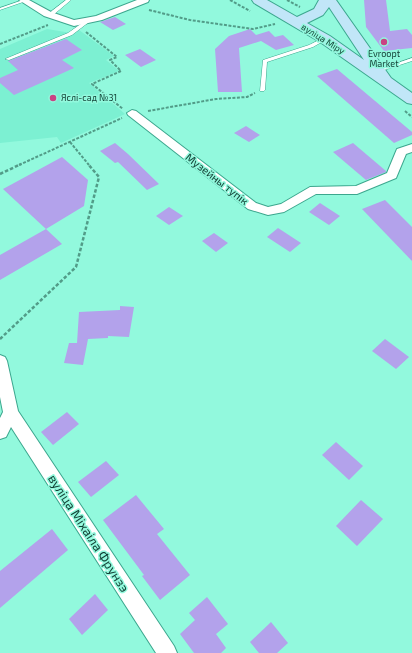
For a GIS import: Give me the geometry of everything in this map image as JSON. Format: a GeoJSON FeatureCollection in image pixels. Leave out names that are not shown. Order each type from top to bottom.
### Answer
{"type":"FeatureCollection","features":[{"type":"Feature","properties":{"kind":"street"},"geometry":{"type":"LineString","coordinates":[[24,0],[50,15],[83,24],[145,0]]}},
{"type":"Feature","properties":{"kind":"street","name":"вуліца Міру"},"geometry":{"type":"LineString","coordinates":[[258,0],[326,39],[382,75]]}},
{"type":"Feature","properties":{"kind":"street"},"geometry":{"type":"LineString","coordinates":[[297,22],[321,11],[324,7],[325,0]]}},
{"type":"Feature","properties":{"kind":"street"},"geometry":{"type":"LineString","coordinates":[[330,0],[382,75],[412,100]]}},
{"type":"Feature","properties":{"kind":"street"},"geometry":{"type":"LineString","coordinates":[[326,39],[348,27]]}},
{"type":"Feature","properties":{"kind":"street","name":"Музейны тупік"},"geometry":{"type":"LineString","coordinates":[[132,113],[252,206],[268,211],[284,208],[314,190],[357,190],[392,174],[401,152],[412,148]]}},
{"type":"Feature","properties":{"kind":"street"},"geometry":{"type":"LineString","coordinates":[[0,361],[10,413],[0,432]]}},
{"type":"Feature","properties":{"kind":"street","name":"вуліца Міхаіла Фрунзэ"},"geometry":{"type":"LineString","coordinates":[[10,413],[167,653]]}},
{"type":"Feature","properties":{"kind":"lane"},"geometry":{"type":"LineString","coordinates":[[0,9],[24,0]]}},
{"type":"Feature","properties":{"kind":"lane"},"geometry":{"type":"LineString","coordinates":[[50,15],[69,0]]}},
{"type":"Feature","properties":{"kind":"lane"},"geometry":{"type":"LineString","coordinates":[[7,59],[70,34],[83,24]]}},
{"type":"Feature","properties":{"kind":"lane"},"geometry":{"type":"LineString","coordinates":[[262,90],[265,61],[311,46],[326,39]]}},
{"type":"Feature","properties":{"kind":"lane"},"geometry":{"type":"LineString","coordinates":[[382,75],[412,59]]}},
{"type":"Feature","properties":{"kind":"path"},"geometry":{"type":"LineString","coordinates":[[287,0],[300,8]]}},
{"type":"Feature","properties":{"kind":"path"},"geometry":{"type":"LineString","coordinates":[[131,5],[190,20],[253,29],[275,24]]}},
{"type":"Feature","properties":{"kind":"path"},"geometry":{"type":"LineString","coordinates":[[0,44],[63,19]]}},
{"type":"Feature","properties":{"kind":"path"},"geometry":{"type":"LineString","coordinates":[[83,24],[117,57],[110,60],[121,71],[92,84],[127,112],[132,113]]}},
{"type":"Feature","properties":{"kind":"path"},"geometry":{"type":"LineString","coordinates":[[0,174],[132,113],[216,99],[248,97],[262,90]]}},
{"type":"Feature","properties":{"kind":"path"},"geometry":{"type":"LineString","coordinates":[[0,339],[76,267],[99,177],[70,142]]}},
{"type":"Feature","properties":{"kind":"shaded area","name":"Яслі-сад №31"},"geometry":{"type":"Polygon","coordinates":[[[47,29],[71,33],[79,30],[114,56],[106,60],[119,71],[89,83],[125,114],[61,143],[57,137],[0,143],[0,49],[47,29]]]}},
{"type":"Feature","properties":{"kind":"building"},"geometry":{"type":"Polygon","coordinates":[[[364,0],[386,0],[390,31],[407,29],[412,35],[412,48],[384,51],[366,27],[364,0]]]}},
{"type":"Feature","properties":{"kind":"building"},"geometry":{"type":"Polygon","coordinates":[[[115,17],[126,24],[113,30],[100,22],[115,17]]]}},
{"type":"Feature","properties":{"kind":"building"},"geometry":{"type":"Polygon","coordinates":[[[250,29],[256,35],[269,31],[275,37],[283,35],[294,45],[276,50],[261,41],[239,48],[242,92],[218,92],[215,49],[229,36],[250,29]]]}},
{"type":"Feature","properties":{"kind":"building"},"geometry":{"type":"Polygon","coordinates":[[[66,39],[82,50],[62,60],[74,68],[14,95],[0,83],[0,78],[18,70],[8,61],[66,39]]]}},
{"type":"Feature","properties":{"kind":"building"},"geometry":{"type":"Polygon","coordinates":[[[140,49],[156,60],[141,67],[125,55],[140,49]]]}},
{"type":"Feature","properties":{"kind":"building"},"geometry":{"type":"Polygon","coordinates":[[[337,69],[412,132],[412,135],[394,143],[317,76],[337,69]]]}},
{"type":"Feature","properties":{"kind":"building"},"geometry":{"type":"Polygon","coordinates":[[[246,126],[260,135],[249,142],[234,133],[246,126]]]}},
{"type":"Feature","properties":{"kind":"building"},"geometry":{"type":"Polygon","coordinates":[[[115,143],[159,184],[147,190],[118,162],[115,163],[100,151],[115,143]]]}},
{"type":"Feature","properties":{"kind":"building"},"geometry":{"type":"Polygon","coordinates":[[[353,143],[386,172],[366,180],[333,152],[353,143]]]}},
{"type":"Feature","properties":{"kind":"building"},"geometry":{"type":"Polygon","coordinates":[[[62,157],[88,180],[84,206],[46,229],[3,189],[62,157]]]}},
{"type":"Feature","properties":{"kind":"building"},"geometry":{"type":"Polygon","coordinates":[[[385,200],[412,227],[412,261],[362,209],[385,200]]]}},
{"type":"Feature","properties":{"kind":"building"},"geometry":{"type":"Polygon","coordinates":[[[320,203],[340,216],[329,225],[309,212],[320,203]]]}},
{"type":"Feature","properties":{"kind":"building"},"geometry":{"type":"Polygon","coordinates":[[[169,207],[183,216],[169,225],[156,216],[169,207]]]}},
{"type":"Feature","properties":{"kind":"building"},"geometry":{"type":"Polygon","coordinates":[[[278,228],[301,243],[290,252],[267,237],[278,228]]]}},
{"type":"Feature","properties":{"kind":"building"},"geometry":{"type":"Polygon","coordinates":[[[46,229],[62,244],[0,280],[0,255],[46,229]]]}},
{"type":"Feature","properties":{"kind":"building"},"geometry":{"type":"Polygon","coordinates":[[[214,233],[228,243],[216,252],[202,241],[214,233]]]}},
{"type":"Feature","properties":{"kind":"building"},"geometry":{"type":"Polygon","coordinates":[[[120,306],[134,307],[129,337],[108,336],[108,338],[88,339],[83,365],[64,363],[69,343],[77,343],[79,312],[120,310],[120,306]]]}},
{"type":"Feature","properties":{"kind":"building"},"geometry":{"type":"Polygon","coordinates":[[[385,339],[409,357],[396,369],[372,351],[385,339]]]}},
{"type":"Feature","properties":{"kind":"building"},"geometry":{"type":"Polygon","coordinates":[[[67,412],[79,424],[53,445],[41,432],[67,412]]]}},
{"type":"Feature","properties":{"kind":"building"},"geometry":{"type":"Polygon","coordinates":[[[336,442],[363,466],[349,480],[322,455],[336,442]]]}},
{"type":"Feature","properties":{"kind":"building"},"geometry":{"type":"Polygon","coordinates":[[[106,461],[119,475],[91,497],[78,482],[106,461]]]}},
{"type":"Feature","properties":{"kind":"building"},"geometry":{"type":"Polygon","coordinates":[[[136,495],[164,529],[157,534],[190,575],[160,600],[142,576],[144,575],[103,520],[136,495]]]}},
{"type":"Feature","properties":{"kind":"building"},"geometry":{"type":"Polygon","coordinates":[[[361,500],[383,519],[357,546],[336,526],[361,500]]]}},
{"type":"Feature","properties":{"kind":"building"},"geometry":{"type":"Polygon","coordinates":[[[52,529],[68,550],[0,608],[0,571],[52,529]]]}},
{"type":"Feature","properties":{"kind":"building"},"geometry":{"type":"Polygon","coordinates":[[[95,594],[108,610],[82,635],[69,619],[95,594]]]}},
{"type":"Feature","properties":{"kind":"building"},"geometry":{"type":"Polygon","coordinates":[[[207,597],[228,624],[216,634],[226,648],[221,653],[194,653],[180,634],[195,620],[189,613],[207,597]]]}},
{"type":"Feature","properties":{"kind":"building"},"geometry":{"type":"Polygon","coordinates":[[[271,622],[288,643],[277,653],[259,653],[250,642],[271,622]]]}},
{"type":"Feature","properties":{"kind":"place","name":"Evroopt Market"},"geometry":{"type":"Point","coordinates":[384,42]}},
{"type":"Feature","properties":{"kind":"place","name":"Яслі-сад №31"},"geometry":{"type":"Point","coordinates":[53,98]}}]}
